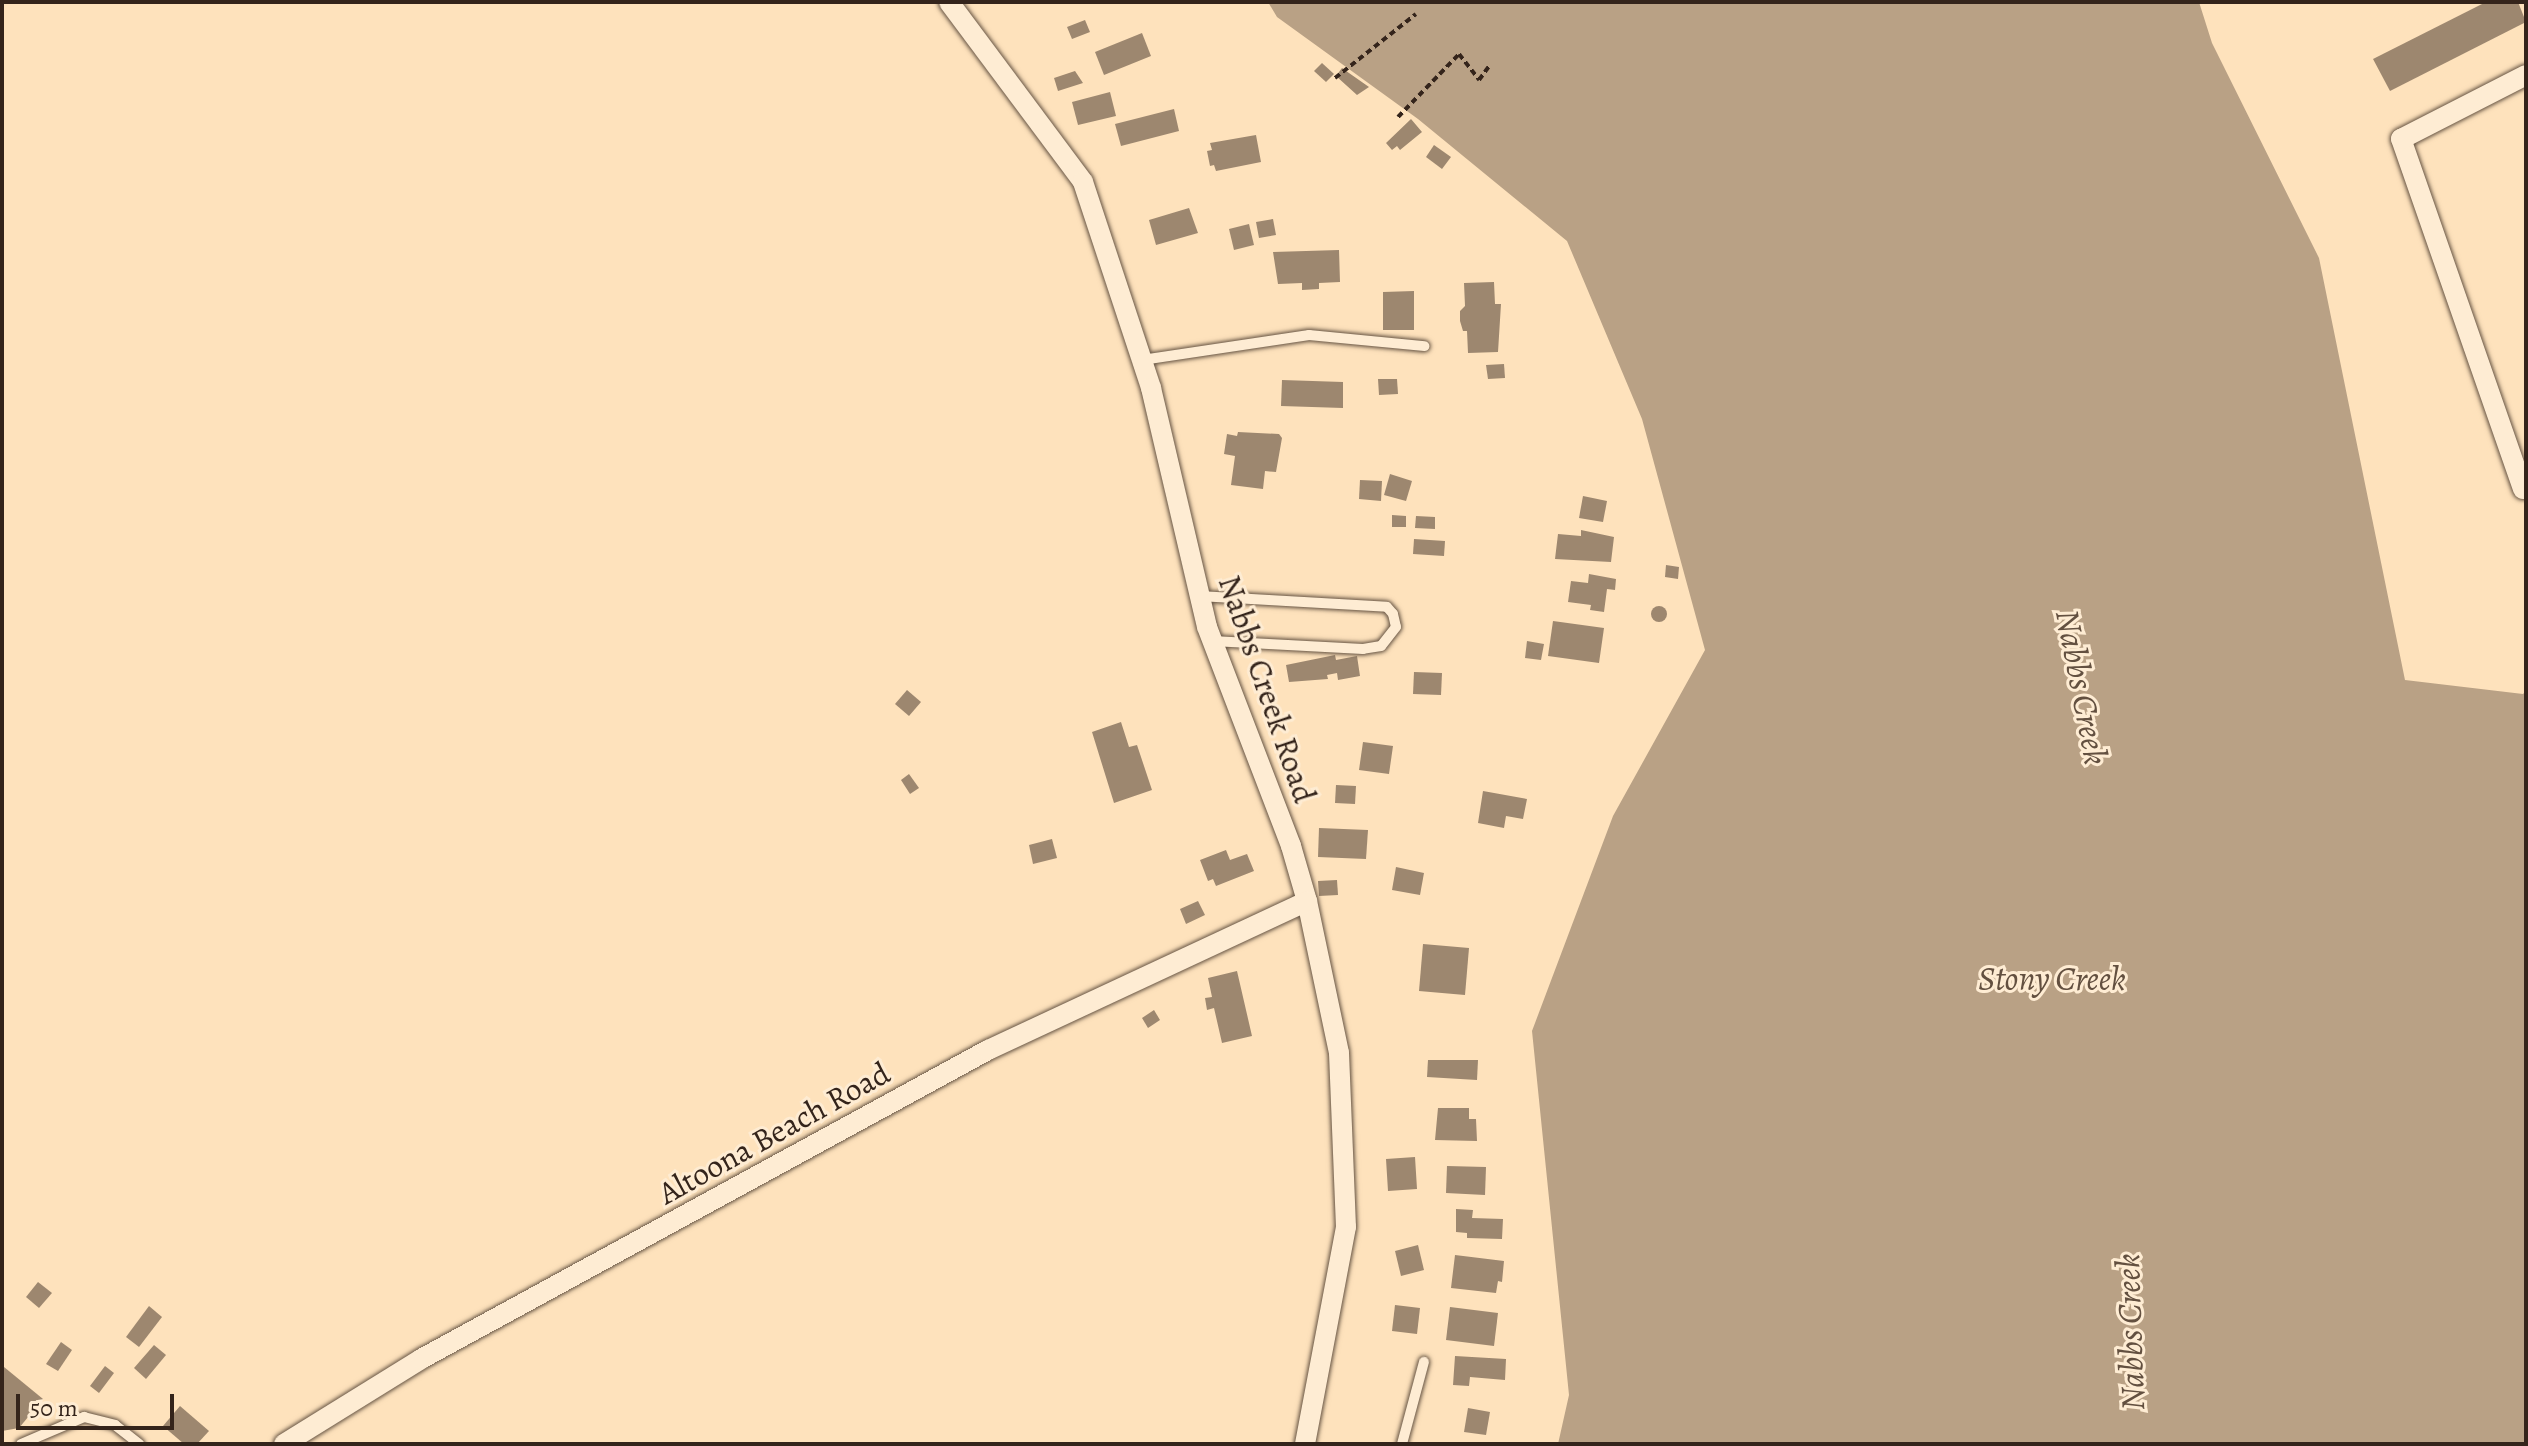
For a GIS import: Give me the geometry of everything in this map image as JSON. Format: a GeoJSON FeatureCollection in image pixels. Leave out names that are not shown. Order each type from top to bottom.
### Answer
{"type":"FeatureCollection","features":[{"type":"Feature","properties":{"kind":"street","name":"Nabbs Creek Road"},"geometry":{"type":"LineString","coordinates":[[949,2],[1083,182],[1142,360],[1212,641],[1291,846],[1307,901],[1339,1053],[1346,1227],[1305,1444]]}},
{"type":"Feature","properties":{"kind":"street"},"geometry":{"type":"LineString","coordinates":[[2523,489],[2401,139],[2526,75]]}},
{"type":"Feature","properties":{"kind":"street","name":"Altoona Beach Road"},"geometry":{"type":"LineString","coordinates":[[284,1444],[421,1359],[974,1058],[1307,901]]}},
{"type":"Feature","properties":{"kind":"lane"},"geometry":{"type":"LineString","coordinates":[[1142,360],[1309,335],[1424,346]]}},
{"type":"Feature","properties":{"kind":"lane"},"geometry":{"type":"LineString","coordinates":[[1199,596],[1387,607],[1393,614],[1396,627],[1381,646],[1363,649],[1212,641]]}},
{"type":"Feature","properties":{"kind":"lane"},"geometry":{"type":"LineString","coordinates":[[1402,1444],[1424,1362]]}},
{"type":"Feature","properties":{"kind":"lane"},"geometry":{"type":"LineString","coordinates":[[21,1444],[84,1417],[115,1425],[139,1444]]}},
{"type":"Feature","properties":{"kind":"path"},"geometry":{"type":"LineString","coordinates":[[1335,78],[1416,14]]}},
{"type":"Feature","properties":{"kind":"path"},"geometry":{"type":"LineString","coordinates":[[1398,117],[1459,54],[1479,80],[1489,66]]}},
{"type":"Feature","properties":{"kind":"water","name":"Stony Creek"},"geometry":{"type":"Polygon","coordinates":[[[1268,2],[2199,2],[2212,43],[2319,258],[2405,680],[2523,694],[2526,691],[2526,1444],[1558,1444],[1569,1395],[1532,1031],[1613,816],[1705,650],[1642,419],[1567,241],[1418,119],[1277,17],[1268,2]]]}},
{"type":"Feature","properties":{"kind":"building"},"geometry":{"type":"Polygon","coordinates":[[[2486,2],[2518,2],[2526,22],[2390,91],[2373,59],[2486,2]]]}},
{"type":"Feature","properties":{"kind":"building"},"geometry":{"type":"Polygon","coordinates":[[[1085,20],[1090,32],[1072,39],[1067,27],[1085,20]]]}},
{"type":"Feature","properties":{"kind":"building"},"geometry":{"type":"Polygon","coordinates":[[[1142,33],[1151,56],[1104,75],[1095,52],[1142,33]]]}},
{"type":"Feature","properties":{"kind":"building"},"geometry":{"type":"Polygon","coordinates":[[[1322,63],[1334,74],[1326,82],[1314,71],[1322,63]]]}},
{"type":"Feature","properties":{"kind":"building"},"geometry":{"type":"Polygon","coordinates":[[[1342,68],[1369,87],[1357,95],[1336,76],[1342,68]]]}},
{"type":"Feature","properties":{"kind":"building"},"geometry":{"type":"Polygon","coordinates":[[[1075,71],[1083,83],[1058,91],[1054,78],[1075,71]]]}},
{"type":"Feature","properties":{"kind":"building"},"geometry":{"type":"Polygon","coordinates":[[[1110,92],[1116,116],[1078,125],[1072,102],[1110,92]]]}},
{"type":"Feature","properties":{"kind":"building"},"geometry":{"type":"Polygon","coordinates":[[[1174,109],[1179,131],[1121,146],[1115,124],[1174,109]]]}},
{"type":"Feature","properties":{"kind":"building"},"geometry":{"type":"Polygon","coordinates":[[[1411,119],[1422,132],[1400,150],[1397,146],[1392,150],[1386,143],[1411,119]]]}},
{"type":"Feature","properties":{"kind":"building"},"geometry":{"type":"Polygon","coordinates":[[[1256,135],[1261,162],[1216,171],[1214,165],[1210,166],[1207,151],[1212,150],[1210,143],[1256,135]]]}},
{"type":"Feature","properties":{"kind":"building"},"geometry":{"type":"Polygon","coordinates":[[[1434,145],[1451,157],[1442,169],[1426,157],[1434,145]]]}},
{"type":"Feature","properties":{"kind":"building"},"geometry":{"type":"Polygon","coordinates":[[[1189,208],[1198,233],[1156,245],[1149,220],[1189,208]]]}},
{"type":"Feature","properties":{"kind":"building"},"geometry":{"type":"Polygon","coordinates":[[[1273,219],[1276,235],[1259,238],[1256,222],[1273,219]]]}},
{"type":"Feature","properties":{"kind":"building"},"geometry":{"type":"Polygon","coordinates":[[[1249,224],[1254,245],[1234,250],[1229,229],[1249,224]]]}},
{"type":"Feature","properties":{"kind":"building"},"geometry":{"type":"Polygon","coordinates":[[[1339,250],[1340,282],[1319,283],[1319,289],[1302,290],[1302,283],[1278,284],[1273,252],[1339,250]]]}},
{"type":"Feature","properties":{"kind":"building"},"geometry":{"type":"Polygon","coordinates":[[[1494,282],[1495,304],[1501,304],[1498,352],[1468,353],[1467,331],[1463,331],[1460,321],[1460,311],[1465,306],[1464,283],[1494,282]]]}},
{"type":"Feature","properties":{"kind":"building"},"geometry":{"type":"Polygon","coordinates":[[[1414,291],[1414,330],[1383,330],[1383,292],[1414,291]]]}},
{"type":"Feature","properties":{"kind":"building"},"geometry":{"type":"Polygon","coordinates":[[[1504,364],[1505,378],[1488,379],[1486,365],[1504,364]]]}},
{"type":"Feature","properties":{"kind":"building"},"geometry":{"type":"Polygon","coordinates":[[[1378,379],[1397,379],[1398,394],[1379,395],[1378,379]]]}},
{"type":"Feature","properties":{"kind":"building"},"geometry":{"type":"Polygon","coordinates":[[[1282,380],[1343,382],[1343,408],[1281,406],[1282,380]]]}},
{"type":"Feature","properties":{"kind":"building"},"geometry":{"type":"Polygon","coordinates":[[[1238,432],[1279,434],[1282,438],[1276,472],[1265,471],[1263,489],[1231,485],[1235,456],[1224,454],[1227,434],[1237,436],[1238,432]]]}},
{"type":"Feature","properties":{"kind":"building"},"geometry":{"type":"Polygon","coordinates":[[[1390,474],[1412,481],[1406,501],[1384,495],[1390,474]]]}},
{"type":"Feature","properties":{"kind":"building"},"geometry":{"type":"Polygon","coordinates":[[[1360,480],[1382,481],[1381,501],[1359,499],[1360,480]]]}},
{"type":"Feature","properties":{"kind":"building"},"geometry":{"type":"Polygon","coordinates":[[[1583,496],[1607,501],[1603,522],[1579,518],[1583,496]]]}},
{"type":"Feature","properties":{"kind":"building"},"geometry":{"type":"Polygon","coordinates":[[[1392,515],[1406,516],[1406,527],[1392,527],[1392,515]]]}},
{"type":"Feature","properties":{"kind":"building"},"geometry":{"type":"Polygon","coordinates":[[[1416,516],[1435,517],[1435,529],[1415,528],[1416,516]]]}},
{"type":"Feature","properties":{"kind":"building"},"geometry":{"type":"Polygon","coordinates":[[[1581,530],[1614,537],[1611,562],[1555,559],[1558,534],[1581,536],[1581,530]]]}},
{"type":"Feature","properties":{"kind":"building"},"geometry":{"type":"Polygon","coordinates":[[[1414,539],[1445,541],[1444,556],[1413,554],[1414,539]]]}},
{"type":"Feature","properties":{"kind":"building"},"geometry":{"type":"Polygon","coordinates":[[[1666,565],[1679,567],[1678,579],[1665,577],[1666,565]]]}},
{"type":"Feature","properties":{"kind":"building"},"geometry":{"type":"Polygon","coordinates":[[[1589,574],[1616,579],[1615,590],[1607,589],[1604,612],[1590,610],[1591,605],[1568,602],[1571,581],[1588,583],[1589,574]]]}},
{"type":"Feature","properties":{"kind":"building"},"geometry":{"type":"Polygon","coordinates":[[[1659,606],[1667,614],[1659,622],[1651,614],[1659,606]]]}},
{"type":"Feature","properties":{"kind":"building"},"geometry":{"type":"Polygon","coordinates":[[[1553,621],[1604,628],[1599,663],[1548,656],[1553,621]]]}},
{"type":"Feature","properties":{"kind":"building"},"geometry":{"type":"Polygon","coordinates":[[[1527,641],[1544,644],[1541,660],[1525,658],[1527,641]]]}},
{"type":"Feature","properties":{"kind":"building"},"geometry":{"type":"Polygon","coordinates":[[[1335,655],[1336,660],[1357,656],[1360,676],[1338,680],[1337,673],[1327,675],[1328,679],[1289,682],[1286,665],[1335,655]]]}},
{"type":"Feature","properties":{"kind":"building"},"geometry":{"type":"Polygon","coordinates":[[[1414,672],[1442,673],[1441,695],[1413,694],[1414,672]]]}},
{"type":"Feature","properties":{"kind":"building"},"geometry":{"type":"Polygon","coordinates":[[[907,690],[921,702],[909,716],[895,704],[907,690]]]}},
{"type":"Feature","properties":{"kind":"building"},"geometry":{"type":"Polygon","coordinates":[[[1121,722],[1129,747],[1137,745],[1152,790],[1114,803],[1092,732],[1121,722]]]}},
{"type":"Feature","properties":{"kind":"building"},"geometry":{"type":"Polygon","coordinates":[[[1363,742],[1393,746],[1389,774],[1359,770],[1363,742]]]}},
{"type":"Feature","properties":{"kind":"building"},"geometry":{"type":"Polygon","coordinates":[[[909,774],[919,788],[910,794],[901,780],[909,774]]]}},
{"type":"Feature","properties":{"kind":"building"},"geometry":{"type":"Polygon","coordinates":[[[1336,785],[1356,786],[1355,804],[1335,803],[1336,785]]]}},
{"type":"Feature","properties":{"kind":"building"},"geometry":{"type":"Polygon","coordinates":[[[1483,791],[1527,799],[1523,819],[1506,816],[1504,828],[1478,823],[1483,791]]]}},
{"type":"Feature","properties":{"kind":"building"},"geometry":{"type":"Polygon","coordinates":[[[1319,828],[1368,830],[1366,859],[1318,857],[1319,828]]]}},
{"type":"Feature","properties":{"kind":"building"},"geometry":{"type":"Polygon","coordinates":[[[1052,839],[1057,858],[1033,864],[1029,845],[1052,839]]]}},
{"type":"Feature","properties":{"kind":"building"},"geometry":{"type":"Polygon","coordinates":[[[1226,850],[1230,860],[1247,854],[1254,871],[1216,886],[1213,879],[1208,881],[1200,860],[1226,850]]]}},
{"type":"Feature","properties":{"kind":"building"},"geometry":{"type":"Polygon","coordinates":[[[1396,867],[1424,873],[1420,895],[1392,890],[1396,867]]]}},
{"type":"Feature","properties":{"kind":"building"},"geometry":{"type":"Polygon","coordinates":[[[1337,880],[1338,895],[1319,896],[1318,881],[1337,880]]]}},
{"type":"Feature","properties":{"kind":"building"},"geometry":{"type":"Polygon","coordinates":[[[1198,901],[1205,915],[1186,924],[1180,909],[1198,901]]]}},
{"type":"Feature","properties":{"kind":"building"},"geometry":{"type":"Polygon","coordinates":[[[1423,944],[1469,948],[1465,995],[1419,991],[1423,944]]]}},
{"type":"Feature","properties":{"kind":"building"},"geometry":{"type":"Polygon","coordinates":[[[1237,971],[1252,1036],[1222,1043],[1214,1008],[1207,1010],[1205,998],[1212,997],[1208,978],[1237,971]]]}},
{"type":"Feature","properties":{"kind":"building"},"geometry":{"type":"Polygon","coordinates":[[[1154,1010],[1160,1020],[1148,1028],[1142,1018],[1154,1010]]]}},
{"type":"Feature","properties":{"kind":"building"},"geometry":{"type":"Polygon","coordinates":[[[1428,1060],[1478,1060],[1477,1080],[1427,1077],[1428,1060]]]}},
{"type":"Feature","properties":{"kind":"building"},"geometry":{"type":"Polygon","coordinates":[[[1438,1108],[1469,1108],[1469,1119],[1476,1119],[1477,1141],[1435,1140],[1438,1108]]]}},
{"type":"Feature","properties":{"kind":"building"},"geometry":{"type":"Polygon","coordinates":[[[1415,1157],[1417,1189],[1388,1191],[1386,1159],[1415,1157]]]}},
{"type":"Feature","properties":{"kind":"building"},"geometry":{"type":"Polygon","coordinates":[[[1447,1166],[1486,1167],[1485,1195],[1446,1193],[1447,1166]]]}},
{"type":"Feature","properties":{"kind":"building"},"geometry":{"type":"Polygon","coordinates":[[[1456,1209],[1473,1210],[1472,1218],[1503,1219],[1502,1239],[1467,1238],[1467,1233],[1456,1232],[1456,1209]]]}},
{"type":"Feature","properties":{"kind":"building"},"geometry":{"type":"Polygon","coordinates":[[[1418,1245],[1424,1270],[1401,1276],[1395,1251],[1418,1245]]]}},
{"type":"Feature","properties":{"kind":"building"},"geometry":{"type":"Polygon","coordinates":[[[1455,1255],[1504,1261],[1502,1282],[1498,1281],[1496,1293],[1451,1288],[1455,1255]]]}},
{"type":"Feature","properties":{"kind":"building"},"geometry":{"type":"Polygon","coordinates":[[[38,1282],[52,1293],[39,1308],[26,1297],[38,1282]]]}},
{"type":"Feature","properties":{"kind":"building"},"geometry":{"type":"Polygon","coordinates":[[[1395,1305],[1420,1308],[1417,1334],[1392,1331],[1395,1305]]]}},
{"type":"Feature","properties":{"kind":"building"},"geometry":{"type":"Polygon","coordinates":[[[149,1306],[162,1317],[139,1347],[126,1337],[149,1306]]]}},
{"type":"Feature","properties":{"kind":"building"},"geometry":{"type":"Polygon","coordinates":[[[1450,1307],[1498,1313],[1494,1346],[1446,1340],[1450,1307]]]}},
{"type":"Feature","properties":{"kind":"building"},"geometry":{"type":"Polygon","coordinates":[[[61,1342],[72,1350],[58,1371],[46,1364],[61,1342]]]}},
{"type":"Feature","properties":{"kind":"building"},"geometry":{"type":"Polygon","coordinates":[[[154,1345],[166,1355],[146,1379],[134,1368],[154,1345]]]}},
{"type":"Feature","properties":{"kind":"building"},"geometry":{"type":"Polygon","coordinates":[[[1455,1356],[1506,1359],[1505,1380],[1470,1377],[1469,1386],[1453,1385],[1455,1356]]]}},
{"type":"Feature","properties":{"kind":"building"},"geometry":{"type":"Polygon","coordinates":[[[105,1366],[114,1373],[99,1393],[90,1386],[105,1366]]]}},
{"type":"Feature","properties":{"kind":"building"},"geometry":{"type":"Polygon","coordinates":[[[4,1367],[43,1399],[19,1428],[2,1431],[4,1367]]]}},
{"type":"Feature","properties":{"kind":"building"},"geometry":{"type":"Polygon","coordinates":[[[180,1406],[209,1431],[197,1444],[184,1444],[163,1426],[180,1406]]]}},
{"type":"Feature","properties":{"kind":"building"},"geometry":{"type":"Polygon","coordinates":[[[1468,1408],[1490,1412],[1486,1435],[1464,1432],[1468,1408]]]}},
{"type":"Feature","properties":{"kind":"water label","name":"Nabbs Creek"},"geometry":{"type":"Point","coordinates":[2082,687]}},
{"type":"Feature","properties":{"kind":"water label","name":"Nabbs Creek"},"geometry":{"type":"Point","coordinates":[2130,1332]}}]}
